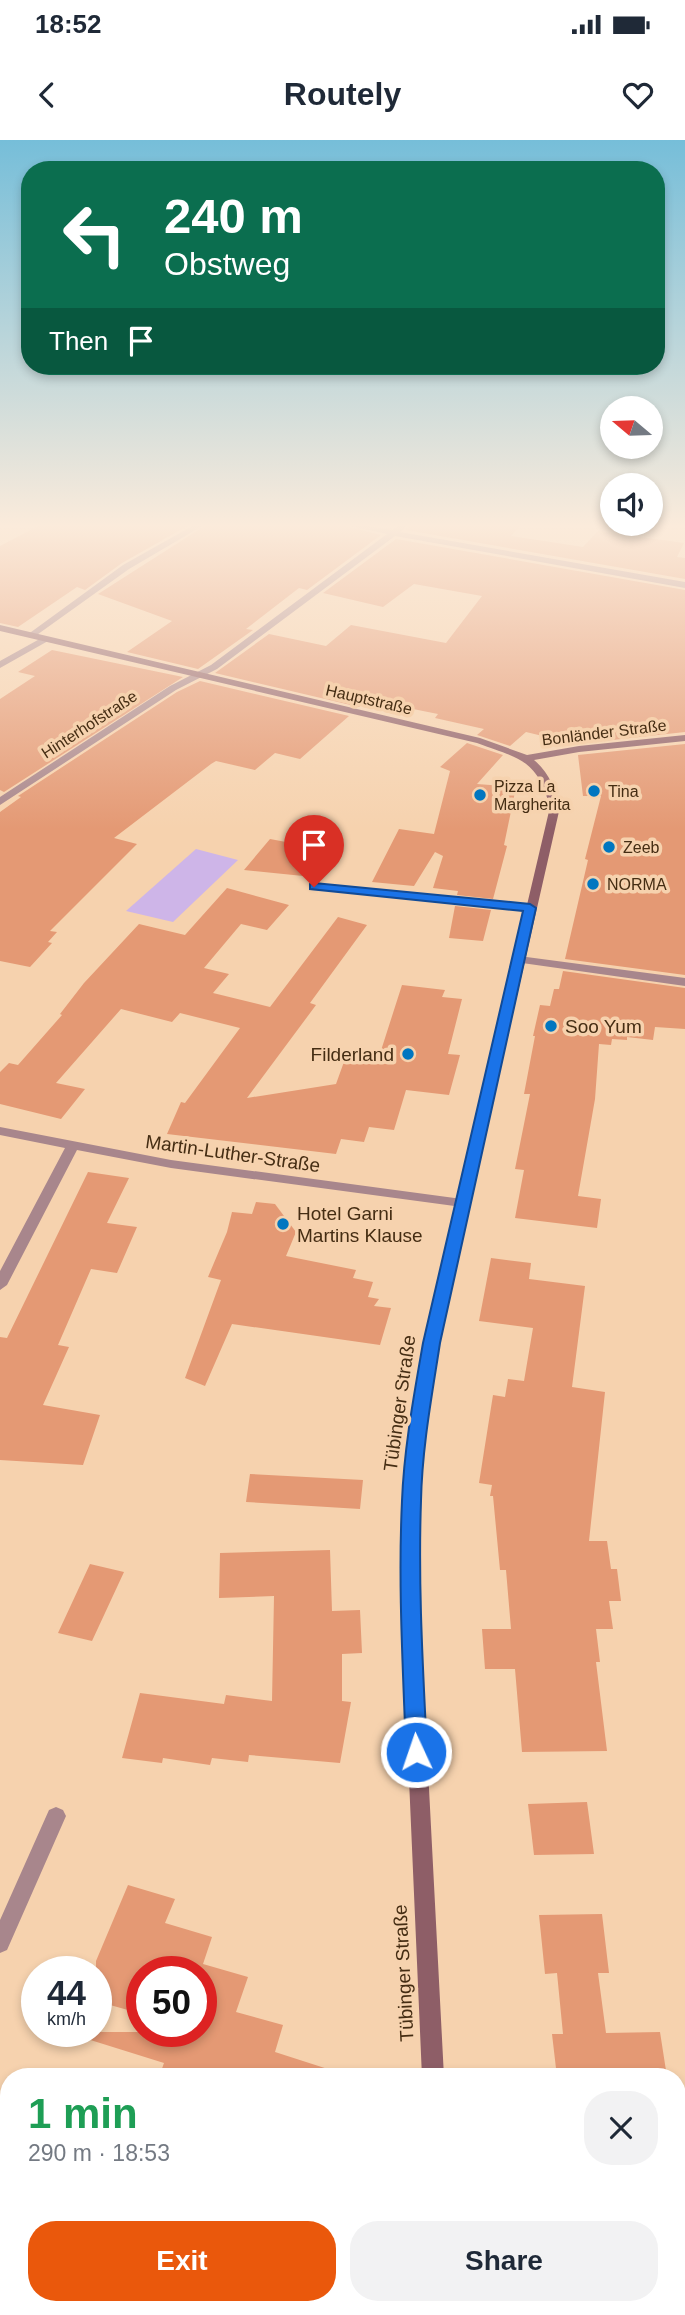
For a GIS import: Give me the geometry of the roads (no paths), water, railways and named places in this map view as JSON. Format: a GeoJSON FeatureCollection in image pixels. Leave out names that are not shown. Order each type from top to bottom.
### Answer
{"type":"FeatureCollection","features":[{"type":"Feature","properties":{"kind":"main road","name":"Hauptstraße"},"geometry":{"type":"LineString","coordinates":[[0,628],[461,736],[526,758]]}},
{"type":"Feature","properties":{"kind":"main road","name":"Bonländer Straße"},"geometry":{"type":"LineString","coordinates":[[526,758],[579,749],[685,738]]}},
{"type":"Feature","properties":{"kind":"main road","name":"Tübinger Straße"},"geometry":{"type":"LineString","coordinates":[[433,2068],[413,1694],[411,1499],[431,1343],[555,807],[545,776],[526,758]]}},
{"type":"Feature","properties":{"kind":"street"},"geometry":{"type":"LineString","coordinates":[[32,635],[44,626]]}},
{"type":"Feature","properties":{"kind":"street","name":"Hinterhofstraße"},"geometry":{"type":"LineString","coordinates":[[0,802],[131,715],[198,676],[269,626]]}},
{"type":"Feature","properties":{"kind":"street"},"geometry":{"type":"LineString","coordinates":[[0,665],[46,639]]}},
{"type":"Feature","properties":{"kind":"street"},"geometry":{"type":"LineString","coordinates":[[314,887],[530,908]]}},
{"type":"Feature","properties":{"kind":"street"},"geometry":{"type":"LineString","coordinates":[[519,960],[685,982]]}},
{"type":"Feature","properties":{"kind":"street","name":"Martin-Luther-Straße"},"geometry":{"type":"LineString","coordinates":[[0,1131],[72,1147],[238,1174],[462,1203]]}},
{"type":"Feature","properties":{"kind":"street"},"geometry":{"type":"LineString","coordinates":[[0,1285],[72,1147]]}},
{"type":"Feature","properties":{"kind":"street"},"geometry":{"type":"LineString","coordinates":[[0,1943],[56,1816]]}},
{"type":"Feature","properties":{"kind":"place","name":"Tina"},"geometry":{"type":"Point","coordinates":[594,791]}},
{"type":"Feature","properties":{"kind":"place","name":"Pizza La Margherita"},"geometry":{"type":"Point","coordinates":[480,795]}},
{"type":"Feature","properties":{"kind":"place","name":"Zeeb"},"geometry":{"type":"Point","coordinates":[609,847]}},
{"type":"Feature","properties":{"kind":"place","name":"NORMA"},"geometry":{"type":"Point","coordinates":[593,884]}},
{"type":"Feature","properties":{"kind":"place","name":"Soo Yum"},"geometry":{"type":"Point","coordinates":[551,1026]}},
{"type":"Feature","properties":{"kind":"place","name":"Filderland"},"geometry":{"type":"Point","coordinates":[408,1054]}},
{"type":"Feature","properties":{"kind":"place","name":"Hotel Garni Martins Klause"},"geometry":{"type":"Point","coordinates":[283,1224]}}]}
